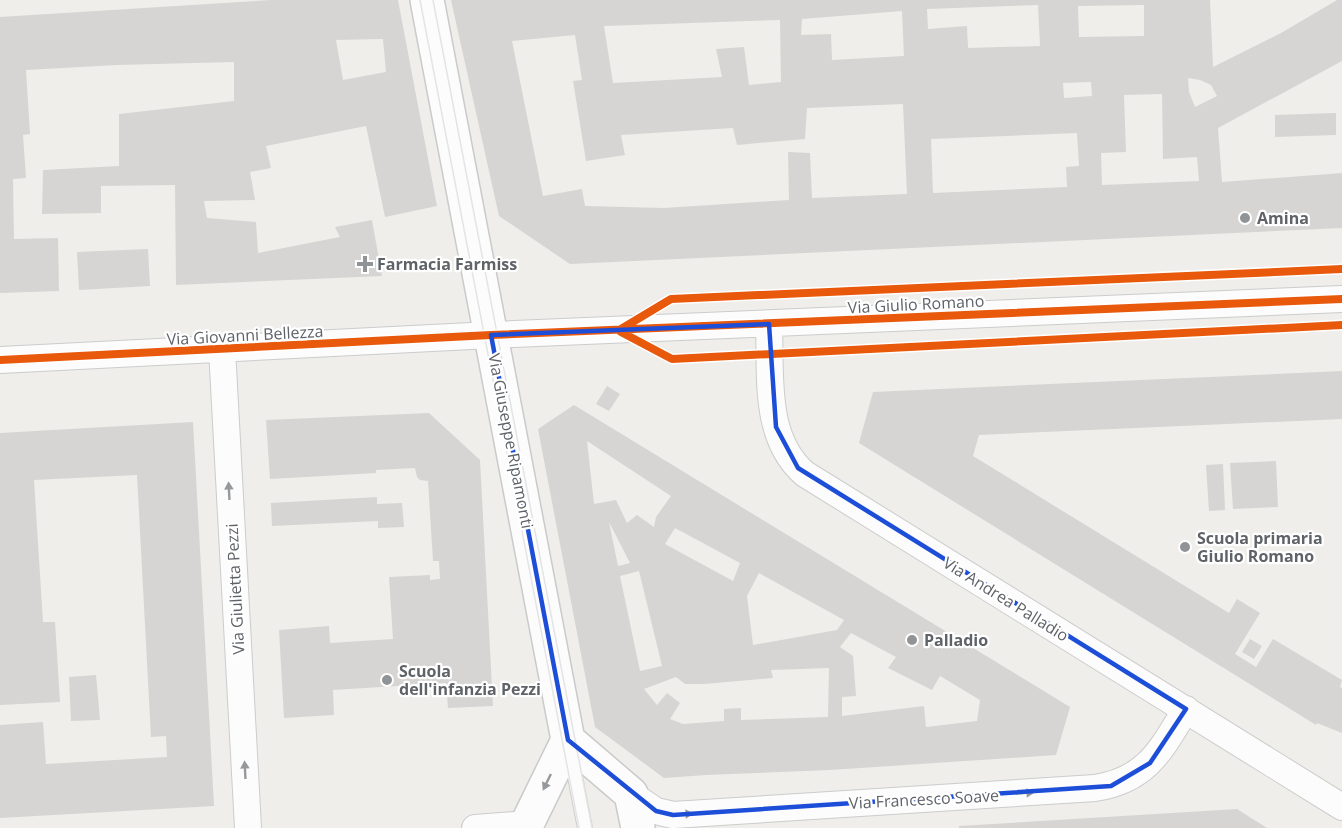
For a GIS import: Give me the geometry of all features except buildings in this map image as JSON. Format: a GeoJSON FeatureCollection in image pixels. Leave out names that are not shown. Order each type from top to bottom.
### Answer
{"type":"FeatureCollection","features":[{"type":"Feature","properties":{"kind":"street","name":"Via Giuseppe Ripamonti"},"geometry":{"type":"LineString","coordinates":[[427,0],[568,740]]}},
{"type":"Feature","properties":{"kind":"street","name":"Via Giulio Romano"},"geometry":{"type":"LineString","coordinates":[[491,335],[1342,299]]}},
{"type":"Feature","properties":{"kind":"street","name":"Via Andrea Palladio"},"geometry":{"type":"LineString","coordinates":[[769,324],[776,427],[788,456],[798,468],[824,487],[1342,807]]}},
{"type":"Feature","properties":{"kind":"street","name":"Via Giovanni Bellezza"},"geometry":{"type":"LineString","coordinates":[[0,360],[491,335]]}},
{"type":"Feature","properties":{"kind":"street","name":"Via Giulietta Pezzi"},"geometry":{"type":"LineString","coordinates":[[222,349],[248,828]]}},
{"type":"Feature","properties":{"kind":"street","name":"Via Francesco Soave"},"geometry":{"type":"LineString","coordinates":[[631,794],[656,811],[673,814],[1111,786],[1127,779],[1160,753],[1186,709]]}},
{"type":"Feature","properties":{"kind":"street"},"geometry":{"type":"LineString","coordinates":[[475,828],[527,826],[568,740],[631,794],[638,828]]}},
{"type":"Feature","properties":{"kind":"lane","name":"Via Giuseppe Ripamonti"},"geometry":{"type":"LineString","coordinates":[[568,740],[585,828]]}},
{"type":"Feature","properties":{"kind":"highlighted area"},"geometry":{"type":"Polygon","coordinates":[[[769,324],[776,427],[798,468],[1186,709],[1150,763],[1111,786],[673,815],[656,811],[568,740],[491,335],[769,324]]]}},
{"type":"Feature","properties":{"kind":"tram line"},"geometry":{"type":"LineString","coordinates":[[420,0],[579,828]]}},
{"type":"Feature","properties":{"kind":"tram line"},"geometry":{"type":"LineString","coordinates":[[433,0],[592,828]]}},
{"type":"Feature","properties":{"kind":"cycle path"},"geometry":{"type":"LineString","coordinates":[[621,329],[671,299],[1342,269]]}},
{"type":"Feature","properties":{"kind":"cycle path"},"geometry":{"type":"LineString","coordinates":[[0,360],[491,335],[1342,299]]}},
{"type":"Feature","properties":{"kind":"cycle path"},"geometry":{"type":"LineString","coordinates":[[621,332],[672,359],[1342,325]]}},
{"type":"Feature","properties":{"kind":"place","name":"Amina"},"geometry":{"type":"Point","coordinates":[1245,218]}},
{"type":"Feature","properties":{"kind":"place","name":"Farmacia Farmiss"},"geometry":{"type":"Point","coordinates":[365,264]}},
{"type":"Feature","properties":{"kind":"place","name":"Scuola primaria Giulio Romano"},"geometry":{"type":"Point","coordinates":[1185,547]}},
{"type":"Feature","properties":{"kind":"place","name":"Palladio"},"geometry":{"type":"Point","coordinates":[912,640]}},
{"type":"Feature","properties":{"kind":"place","name":"Scuola dell'infanzia Pezzi"},"geometry":{"type":"Point","coordinates":[387,680]}}]}
